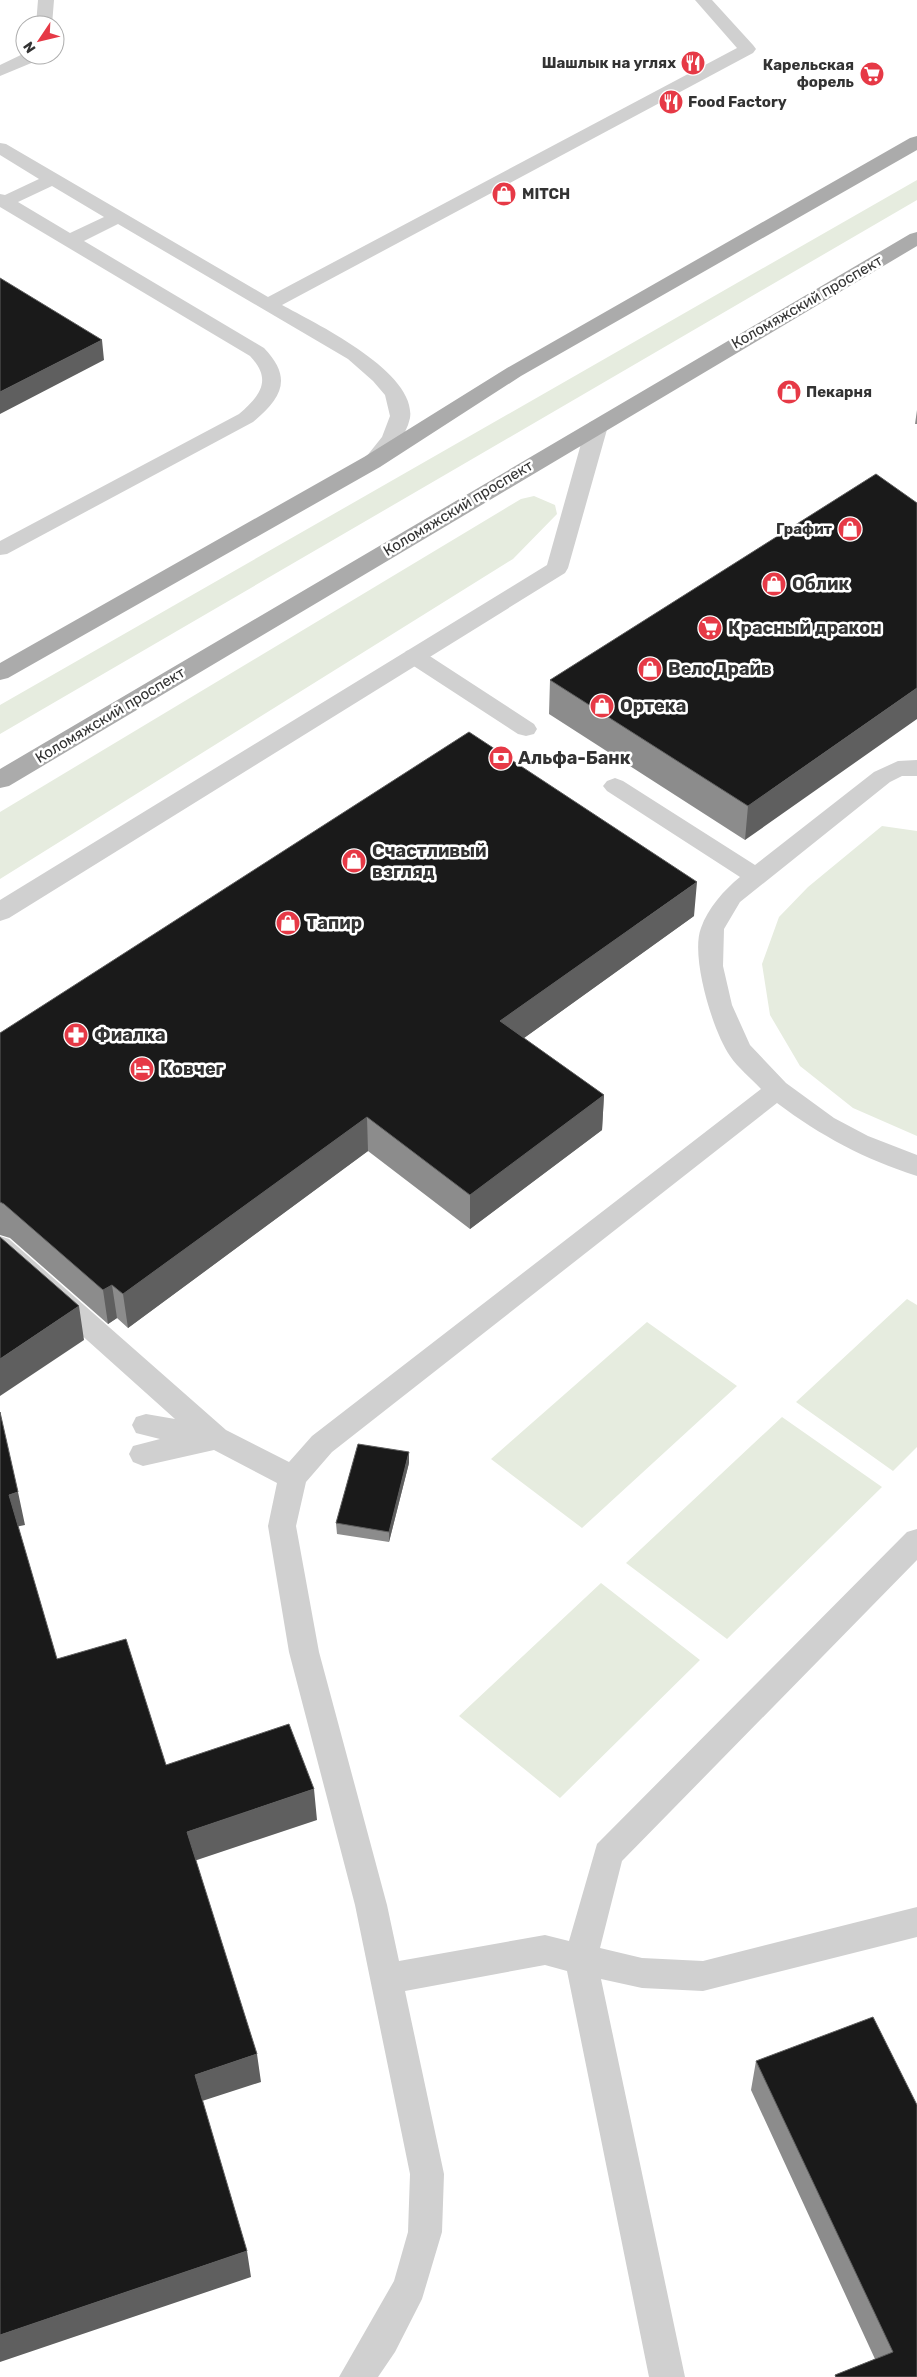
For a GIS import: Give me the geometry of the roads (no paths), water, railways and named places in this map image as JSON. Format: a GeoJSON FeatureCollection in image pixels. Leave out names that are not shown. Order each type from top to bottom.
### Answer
{"type":"FeatureCollection","features":[{"type":"Feature","properties":{"kind":"main road"},"geometry":{"type":"LineString","coordinates":[[0,673],[372,462],[514,372],[917,142]]}},
{"type":"Feature","properties":{"kind":"main road","name":"Коломяжский проспект"},"geometry":{"type":"LineString","coordinates":[[0,780],[917,238]]}},
{"type":"Feature","properties":{"kind":"street"},"geometry":{"type":"LineString","coordinates":[[0,912],[557,568],[598,426]]}},
{"type":"Feature","properties":{"kind":"lane"},"geometry":{"type":"LineString","coordinates":[[45,15],[46,0]]}},
{"type":"Feature","properties":{"kind":"lane"},"geometry":{"type":"LineString","coordinates":[[267,304],[748,49],[703,0]]}},
{"type":"Feature","properties":{"kind":"lane"},"geometry":{"type":"LineString","coordinates":[[0,71],[15,64]]}},
{"type":"Feature","properties":{"kind":"lane"},"geometry":{"type":"LineString","coordinates":[[0,148],[354,355],[374,371],[392,390],[399,406],[398,425],[390,441],[372,462]]}},
{"type":"Feature","properties":{"kind":"lane"},"geometry":{"type":"LineString","coordinates":[[2,201],[53,179]]}},
{"type":"Feature","properties":{"kind":"lane"},"geometry":{"type":"LineString","coordinates":[[0,549],[246,418],[268,397],[274,375],[269,364],[257,352],[2,201]]}},
{"type":"Feature","properties":{"kind":"lane"},"geometry":{"type":"LineString","coordinates":[[69,241],[118,217]]}},
{"type":"Feature","properties":{"kind":"lane"},"geometry":{"type":"LineString","coordinates":[[414,656],[526,729]]}},
{"type":"Feature","properties":{"kind":"lane"},"geometry":{"type":"LineString","coordinates":[[917,768],[898,769],[882,776],[754,876],[732,896],[712,929],[711,966],[720,1005],[740,1050],[777,1090],[825,1125],[859,1143],[917,1166]]}},
{"type":"Feature","properties":{"kind":"lane"},"geometry":{"type":"LineString","coordinates":[[615,786],[754,876]]}},
{"type":"Feature","properties":{"kind":"lane"},"geometry":{"type":"LineString","coordinates":[[357,2377],[382,2339],[410,2287],[425,2232],[427,2174],[371,1905],[304,1652],[282,1526],[293,1477],[322,1444],[777,1090]]}},
{"type":"Feature","properties":{"kind":"lane"},"geometry":{"type":"LineString","coordinates":[[0,1246],[216,1438],[293,1477]]}},
{"type":"Feature","properties":{"kind":"lane"},"geometry":{"type":"LineString","coordinates":[[146,1425],[216,1438]]}},
{"type":"Feature","properties":{"kind":"lane"},"geometry":{"type":"LineString","coordinates":[[143,1454],[216,1438]]}},
{"type":"Feature","properties":{"kind":"lane"},"geometry":{"type":"LineString","coordinates":[[667,2377],[581,1959],[608,1854],[917,1541]]}},
{"type":"Feature","properties":{"kind":"lane"},"geometry":{"type":"LineString","coordinates":[[386,1979],[545,1950],[642,1973],[703,1976],[917,1922]]}},
{"type":"Feature","properties":{"kind":"place","name":"Шашлык на углях"},"geometry":{"type":"Point","coordinates":[693,63]}},
{"type":"Feature","properties":{"kind":"place","name":"Карельская форель"},"geometry":{"type":"Point","coordinates":[872,74]}},
{"type":"Feature","properties":{"kind":"place","name":"Food Factory"},"geometry":{"type":"Point","coordinates":[671,102]}},
{"type":"Feature","properties":{"kind":"place","name":"MITCH"},"geometry":{"type":"Point","coordinates":[504,194]}},
{"type":"Feature","properties":{"kind":"place","name":"Пекарня"},"geometry":{"type":"Point","coordinates":[789,392]}},
{"type":"Feature","properties":{"kind":"place","name":"Графит"},"geometry":{"type":"Point","coordinates":[850,529]}},
{"type":"Feature","properties":{"kind":"place","name":"Облик"},"geometry":{"type":"Point","coordinates":[774,584]}},
{"type":"Feature","properties":{"kind":"place","name":"Красный дракон"},"geometry":{"type":"Point","coordinates":[710,628]}},
{"type":"Feature","properties":{"kind":"place","name":"ВелоДрайв"},"geometry":{"type":"Point","coordinates":[650,669]}},
{"type":"Feature","properties":{"kind":"place","name":"Ортека"},"geometry":{"type":"Point","coordinates":[602,706]}},
{"type":"Feature","properties":{"kind":"place","name":"Альфа-Банк"},"geometry":{"type":"Point","coordinates":[501,758]}},
{"type":"Feature","properties":{"kind":"place","name":"Счастливый взгляд"},"geometry":{"type":"Point","coordinates":[354,861]}},
{"type":"Feature","properties":{"kind":"place","name":"Тапир"},"geometry":{"type":"Point","coordinates":[288,923]}},
{"type":"Feature","properties":{"kind":"place","name":"Фиалка"},"geometry":{"type":"Point","coordinates":[76,1035]}},
{"type":"Feature","properties":{"kind":"place","name":"Ковчег"},"geometry":{"type":"Point","coordinates":[142,1069]}}]}
